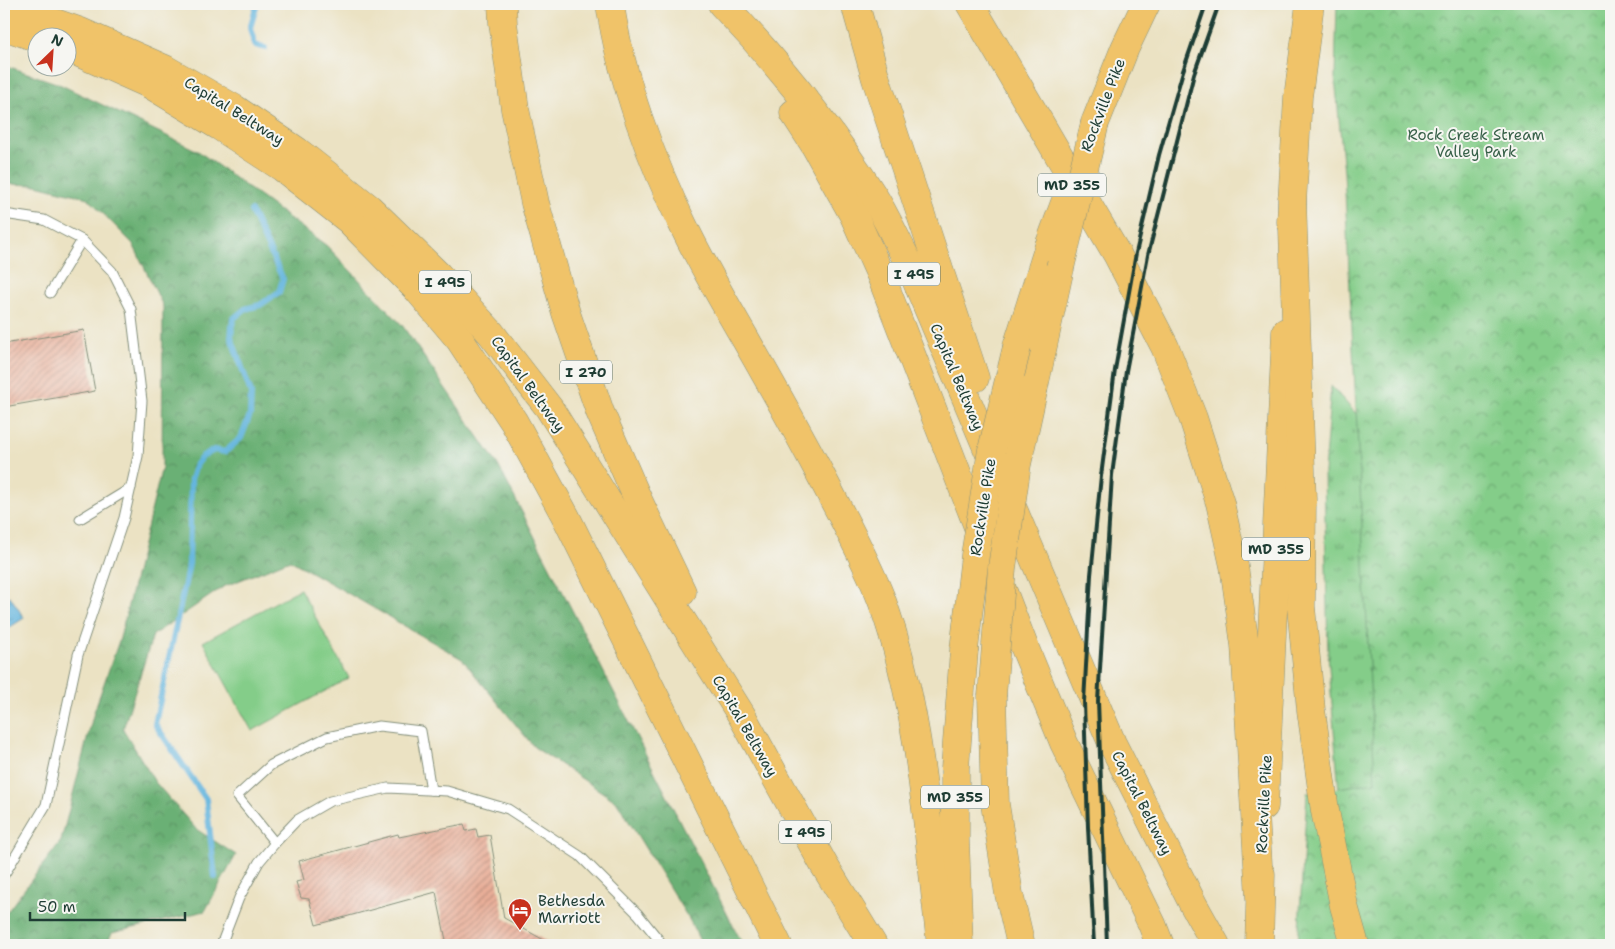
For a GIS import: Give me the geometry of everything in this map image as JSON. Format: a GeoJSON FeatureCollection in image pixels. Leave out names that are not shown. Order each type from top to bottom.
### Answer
{"type":"FeatureCollection","features":[{"type":"Feature","properties":{"kind":"main road","name":"I 270"},"geometry":{"type":"LineString","coordinates":[[502,4],[515,109],[535,203],[566,313],[600,412],[639,502],[742,716]]}},
{"type":"Feature","properties":{"kind":"main road"},"geometry":{"type":"LineString","coordinates":[[610,4],[614,29],[631,92],[656,165],[685,230],[849,528],[881,600],[901,662],[916,730],[947,945]]}},
{"type":"Feature","properties":{"kind":"main road","name":"Capital Beltway"},"geometry":{"type":"LineString","coordinates":[[720,4],[744,27],[790,81],[826,128],[875,199],[911,268],[1112,743],[1193,904],[1216,945]]}},
{"type":"Feature","properties":{"kind":"main road"},"geometry":{"type":"LineString","coordinates":[[720,4],[772,76],[814,144],[854,216],[882,276],[1020,636],[1064,743],[1148,916],[1160,945]]}},
{"type":"Feature","properties":{"kind":"main road"},"geometry":{"type":"LineString","coordinates":[[855,4],[876,79],[1043,581]]}},
{"type":"Feature","properties":{"kind":"main road"},"geometry":{"type":"LineString","coordinates":[[970,4],[1118,256],[1165,347],[1193,418],[1220,503],[1234,566],[1246,645],[1260,898]]}},
{"type":"Feature","properties":{"kind":"main road","name":"Rockville Pike"},"geometry":{"type":"LineString","coordinates":[[947,945],[954,840],[955,768],[964,650],[975,555],[992,450],[1017,347],[1055,257],[1095,123],[1125,48],[1146,4]]}},
{"type":"Feature","properties":{"kind":"main road","name":"Rockville Pike"},"geometry":{"type":"LineString","coordinates":[[1259,945],[1292,199],[1298,97],[1310,4]]}},
{"type":"Feature","properties":{"kind":"main road"},"geometry":{"type":"LineString","coordinates":[[1298,97],[1326,4]]}},
{"type":"Feature","properties":{"kind":"main road","name":"Capital Beltway"},"geometry":{"type":"LineString","coordinates":[[4,5],[81,32],[165,69],[235,109],[297,151],[369,208],[424,261],[491,333],[549,408],[742,716],[824,865],[873,945]]}},
{"type":"Feature","properties":{"kind":"main road"},"geometry":{"type":"LineString","coordinates":[[4,26],[28,34]]}},
{"type":"Feature","properties":{"kind":"main road"},"geometry":{"type":"LineString","coordinates":[[78,52],[151,85],[283,168],[349,220],[416,289],[460,340],[514,422],[566,517],[778,945]]}},
{"type":"Feature","properties":{"kind":"main road"},"geometry":{"type":"LineString","coordinates":[[1292,199],[1302,500],[1301,607],[1311,710],[1325,811],[1344,906],[1355,945]]}},
{"type":"Feature","properties":{"kind":"main road"},"geometry":{"type":"LineString","coordinates":[[1021,945],[1009,894],[995,804],[992,696],[1002,568],[1017,464],[1034,387],[1055,257]]}},
{"type":"Feature","properties":{"kind":"lane"},"geometry":{"type":"LineString","coordinates":[[4,214],[44,220],[82,240],[112,271],[131,310],[142,401],[138,456],[124,518],[78,654],[46,805],[4,875]]}},
{"type":"Feature","properties":{"kind":"lane"},"geometry":{"type":"LineString","coordinates":[[50,293],[82,240]]}},
{"type":"Feature","properties":{"kind":"lane"},"geometry":{"type":"LineString","coordinates":[[80,519],[131,488]]}},
{"type":"Feature","properties":{"kind":"lane"},"geometry":{"type":"LineString","coordinates":[[275,843],[237,796],[271,765],[327,737],[379,726],[421,731],[431,790]]}},
{"type":"Feature","properties":{"kind":"lane"},"geometry":{"type":"LineString","coordinates":[[221,945],[239,898],[259,862],[297,820],[330,800],[388,788],[447,791],[508,809],[580,856],[638,914],[662,945]]}},
{"type":"Feature","properties":{"kind":"green space","name":"Rock Creek Stream Valley Park"},"geometry":{"type":"Polygon","coordinates":[[[1337,4],[1611,4],[1611,945],[1298,945],[1307,793],[1375,782],[1344,172],[1335,77],[1337,4]]]}},
{"type":"Feature","properties":{"kind":"green space"},"geometry":{"type":"Polygon","coordinates":[[[4,65],[28,73],[28,78],[42,78],[59,84],[198,151],[327,246],[402,325],[498,465],[743,945],[702,945],[690,921],[617,802],[534,747],[462,659],[290,560],[223,587],[153,635],[123,729],[155,782],[196,829],[236,855],[205,911],[112,933],[106,945],[4,945],[4,916],[61,841],[94,712],[120,638],[162,467],[163,306],[133,244],[88,198],[37,185],[4,184],[4,65]]]}},
{"type":"Feature","properties":{"kind":"green space"},"geometry":{"type":"Polygon","coordinates":[[[1331,386],[1369,428],[1440,777],[1340,805],[1328,654],[1324,472],[1331,386]]]}},
{"type":"Feature","properties":{"kind":"green space"},"geometry":{"type":"Polygon","coordinates":[[[300,589],[349,678],[252,731],[203,642],[300,589]]]}},
{"type":"Feature","properties":{"kind":"water"},"geometry":{"type":"Polygon","coordinates":[[[10,596],[24,618],[4,631],[4,600],[10,596]]]}},
{"type":"Feature","properties":{"kind":"building"},"geometry":{"type":"Polygon","coordinates":[[[84,330],[95,391],[4,407],[4,344],[84,330]]]}},
{"type":"Feature","properties":{"kind":"building"},"geometry":{"type":"Polygon","coordinates":[[[464,824],[466,831],[476,829],[478,837],[490,835],[504,918],[553,945],[447,945],[436,892],[316,925],[309,899],[301,898],[296,882],[304,880],[299,861],[398,834],[399,837],[464,824]]]}},
{"type":"Feature","properties":{"kind":"waterway"},"geometry":{"type":"LineString","coordinates":[[257,4],[250,28],[255,45],[265,48]]}},
{"type":"Feature","properties":{"kind":"waterway"},"geometry":{"type":"LineString","coordinates":[[215,877],[206,799],[155,724],[189,564],[191,479],[196,464],[203,456],[214,450],[225,452],[241,438],[250,415],[251,393],[231,337],[233,319],[245,309],[260,305],[279,292],[283,279],[251,211]]}},
{"type":"Feature","properties":{"kind":"railway"},"geometry":{"type":"LineString","coordinates":[[1094,945],[1084,702],[1091,575],[1101,476],[1115,370],[1136,253],[1159,155],[1183,71],[1206,4]]}},
{"type":"Feature","properties":{"kind":"railway"},"geometry":{"type":"LineString","coordinates":[[1107,945],[1098,701],[1112,475],[1126,371],[1148,255],[1194,74],[1219,4]]}},
{"type":"Feature","properties":{"kind":"place","name":"Bethesda Marriott"},"geometry":{"type":"Point","coordinates":[520,931]}}]}
